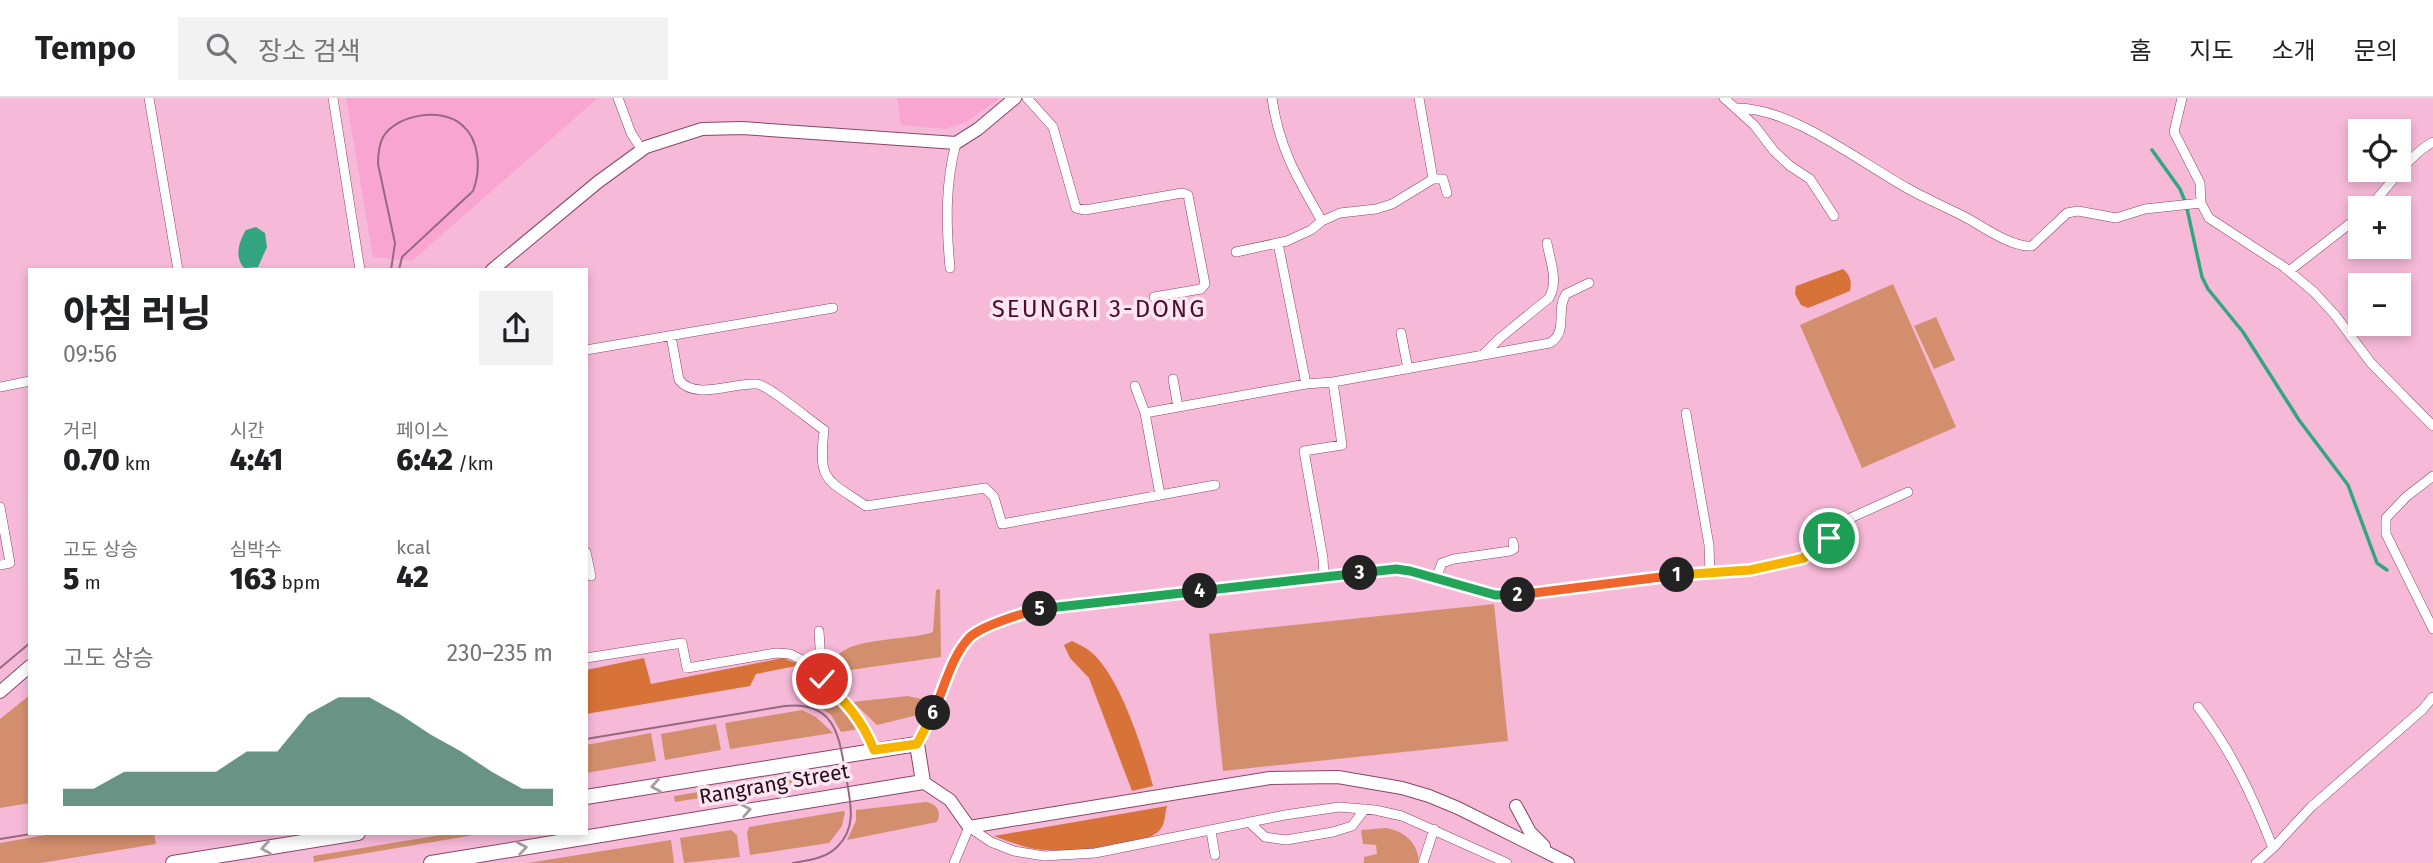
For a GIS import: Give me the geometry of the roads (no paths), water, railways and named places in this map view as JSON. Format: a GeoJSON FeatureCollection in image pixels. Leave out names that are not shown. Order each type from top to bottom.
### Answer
{"type":"FeatureCollection","features":[{"type":"Feature","properties":{"kind":"main road"},"geometry":{"type":"LineString","coordinates":[[494,268],[598,182],[642,150],[666,139],[702,129],[742,128],[956,143],[978,129],[1015,98]]}},
{"type":"Feature","properties":{"kind":"main road"},"geometry":{"type":"LineString","coordinates":[[0,692],[28,668]]}},
{"type":"Feature","properties":{"kind":"main road"},"geometry":{"type":"LineString","coordinates":[[917,744],[923,782],[950,800],[969,827],[1270,778],[1314,776],[1402,788],[1458,808],[1564,861]]}},
{"type":"Feature","properties":{"kind":"main road","name":"Rangrang Street"},"geometry":{"type":"LineString","coordinates":[[588,797],[917,744]]}},
{"type":"Feature","properties":{"kind":"main road","name":"Rangrang Street"},"geometry":{"type":"LineString","coordinates":[[430,863],[923,782]]}},
{"type":"Feature","properties":{"kind":"main road"},"geometry":{"type":"LineString","coordinates":[[1516,806],[1530,832],[1564,861]]}},
{"type":"Feature","properties":{"kind":"main road"},"geometry":{"type":"LineString","coordinates":[[173,863],[346,835]]}},
{"type":"Feature","properties":{"kind":"street"},"geometry":{"type":"LineString","coordinates":[[149,98],[178,268]]}},
{"type":"Feature","properties":{"kind":"street"},"geometry":{"type":"LineString","coordinates":[[333,98],[360,268]]}},
{"type":"Feature","properties":{"kind":"street"},"geometry":{"type":"LineString","coordinates":[[618,98],[631,133],[642,150]]}},
{"type":"Feature","properties":{"kind":"street"},"geometry":{"type":"LineString","coordinates":[[1027,98],[1053,127],[1076,208],[1085,210],[1182,193],[1188,195],[1205,284],[1201,289],[1154,297]]}},
{"type":"Feature","properties":{"kind":"street"},"geometry":{"type":"LineString","coordinates":[[1272,98],[1290,166],[1322,221]]}},
{"type":"Feature","properties":{"kind":"street"},"geometry":{"type":"LineString","coordinates":[[1419,98],[1433,179]]}},
{"type":"Feature","properties":{"kind":"street"},"geometry":{"type":"LineString","coordinates":[[1724,98],[1754,125],[1774,151],[1810,179],[1834,216]]}},
{"type":"Feature","properties":{"kind":"street"},"geometry":{"type":"LineString","coordinates":[[2182,98],[2174,132],[2200,183],[2201,203],[2209,218],[2289,271],[2314,292],[2371,363],[2433,426]]}},
{"type":"Feature","properties":{"kind":"street"},"geometry":{"type":"LineString","coordinates":[[1735,108],[1760,110],[1795,123],[1909,189],[1998,236],[2026,247],[2032,246],[2067,213],[2078,211],[2116,218],[2146,209],[2201,203]]}},
{"type":"Feature","properties":{"kind":"street"},"geometry":{"type":"LineString","coordinates":[[2381,196],[2407,163],[2433,142]]}},
{"type":"Feature","properties":{"kind":"street"},"geometry":{"type":"LineString","coordinates":[[950,268],[946,225],[948,172],[956,143]]}},
{"type":"Feature","properties":{"kind":"street"},"geometry":{"type":"LineString","coordinates":[[1236,252],[1278,243],[1311,230],[1322,221],[1340,213],[1376,209],[1392,204],[1433,179],[1443,179],[1447,193]]}},
{"type":"Feature","properties":{"kind":"street"},"geometry":{"type":"LineString","coordinates":[[2289,271],[2348,225]]}},
{"type":"Feature","properties":{"kind":"street"},"geometry":{"type":"LineString","coordinates":[[1278,243],[1306,384]]}},
{"type":"Feature","properties":{"kind":"street"},"geometry":{"type":"LineString","coordinates":[[1483,356],[1500,338],[1549,298],[1555,284],[1547,243]]}},
{"type":"Feature","properties":{"kind":"street"},"geometry":{"type":"LineString","coordinates":[[1145,413],[1550,344],[1557,339],[1561,330],[1560,307],[1566,294],[1589,283]]}},
{"type":"Feature","properties":{"kind":"street"},"geometry":{"type":"LineString","coordinates":[[588,350],[833,308]]}},
{"type":"Feature","properties":{"kind":"street"},"geometry":{"type":"LineString","coordinates":[[1401,333],[1408,369]]}},
{"type":"Feature","properties":{"kind":"street"},"geometry":{"type":"LineString","coordinates":[[671,336],[679,380],[683,385],[699,391],[737,384],[761,384],[824,430],[821,460],[828,481],[866,506],[985,488],[994,497],[1002,524],[1215,485]]}},
{"type":"Feature","properties":{"kind":"street"},"geometry":{"type":"LineString","coordinates":[[1173,379],[1178,407]]}},
{"type":"Feature","properties":{"kind":"street"},"geometry":{"type":"LineString","coordinates":[[0,387],[28,381]]}},
{"type":"Feature","properties":{"kind":"street"},"geometry":{"type":"LineString","coordinates":[[1324,578],[1323,558],[1304,452],[1342,445],[1333,382]]}},
{"type":"Feature","properties":{"kind":"street"},"geometry":{"type":"LineString","coordinates":[[1135,386],[1145,413],[1160,495]]}},
{"type":"Feature","properties":{"kind":"street"},"geometry":{"type":"LineString","coordinates":[[1686,413],[1709,545],[1710,574]]}},
{"type":"Feature","properties":{"kind":"street"},"geometry":{"type":"LineString","coordinates":[[2433,476],[2406,497],[2386,518],[2386,534],[2433,629]]}},
{"type":"Feature","properties":{"kind":"street"},"geometry":{"type":"LineString","coordinates":[[917,744],[958,655],[970,636],[1000,622],[1047,607],[1396,569],[1495,595],[1512,596],[1670,575],[1750,570],[1804,558],[1814,545],[1840,529],[1846,520],[1908,492]]}},
{"type":"Feature","properties":{"kind":"street"},"geometry":{"type":"LineString","coordinates":[[0,507],[10,564],[0,565]]}},
{"type":"Feature","properties":{"kind":"street"},"geometry":{"type":"LineString","coordinates":[[1436,579],[1442,563],[1510,551],[1514,549],[1513,542]]}},
{"type":"Feature","properties":{"kind":"street"},"geometry":{"type":"LineString","coordinates":[[588,562],[591,576]]}},
{"type":"Feature","properties":{"kind":"street"},"geometry":{"type":"LineString","coordinates":[[819,631],[822,679]]}},
{"type":"Feature","properties":{"kind":"street"},"geometry":{"type":"LineString","coordinates":[[588,658],[682,643],[687,667],[776,653],[790,654],[804,661],[848,705],[866,729],[874,750]]}},
{"type":"Feature","properties":{"kind":"street"},"geometry":{"type":"LineString","coordinates":[[2256,863],[2311,807],[2422,710],[2433,697]]}},
{"type":"Feature","properties":{"kind":"street"},"geometry":{"type":"LineString","coordinates":[[2198,707],[2217,732],[2244,779],[2273,848]]}},
{"type":"Feature","properties":{"kind":"street"},"geometry":{"type":"LineString","coordinates":[[954,863],[969,827],[991,842],[1014,851],[1044,856],[1095,853],[1285,815],[1339,807],[1402,816],[1507,863]]}},
{"type":"Feature","properties":{"kind":"street"},"geometry":{"type":"LineString","coordinates":[[1250,823],[1265,837],[1286,840],[1334,832],[1352,825],[1365,809]]}},
{"type":"Feature","properties":{"kind":"street"},"geometry":{"type":"LineString","coordinates":[[1423,863],[1434,830]]}},
{"type":"Feature","properties":{"kind":"street"},"geometry":{"type":"LineString","coordinates":[[1211,831],[1215,855]]}},
{"type":"Feature","properties":{"kind":"waterway"},"geometry":{"type":"LineString","coordinates":[[2152,150],[2180,189],[2186,204],[2202,277],[2208,289],[2243,332],[2299,420],[2348,485],[2377,563],[2387,570]]}},
{"type":"Feature","properties":{"kind":"tram line"},"geometry":{"type":"LineString","coordinates":[[391,268],[395,243],[378,164],[383,137],[398,123],[409,118],[432,115],[453,119],[468,131],[476,147],[476,183],[473,191],[402,257],[399,268]]}},
{"type":"Feature","properties":{"kind":"tram line"},"geometry":{"type":"LineString","coordinates":[[0,668],[28,645]]}},
{"type":"Feature","properties":{"kind":"tram line"},"geometry":{"type":"LineString","coordinates":[[588,739],[785,706],[815,709],[832,725],[841,748],[849,795],[850,822],[844,839],[832,851],[793,863]]}},
{"type":"Feature","properties":{"kind":"tram line"},"geometry":{"type":"LineString","coordinates":[[0,839],[28,834]]}},
{"type":"Feature","properties":{"kind":"district","name":"SEUNGRI 3-DONG"},"geometry":{"type":"Point","coordinates":[1099,309]}}]}
